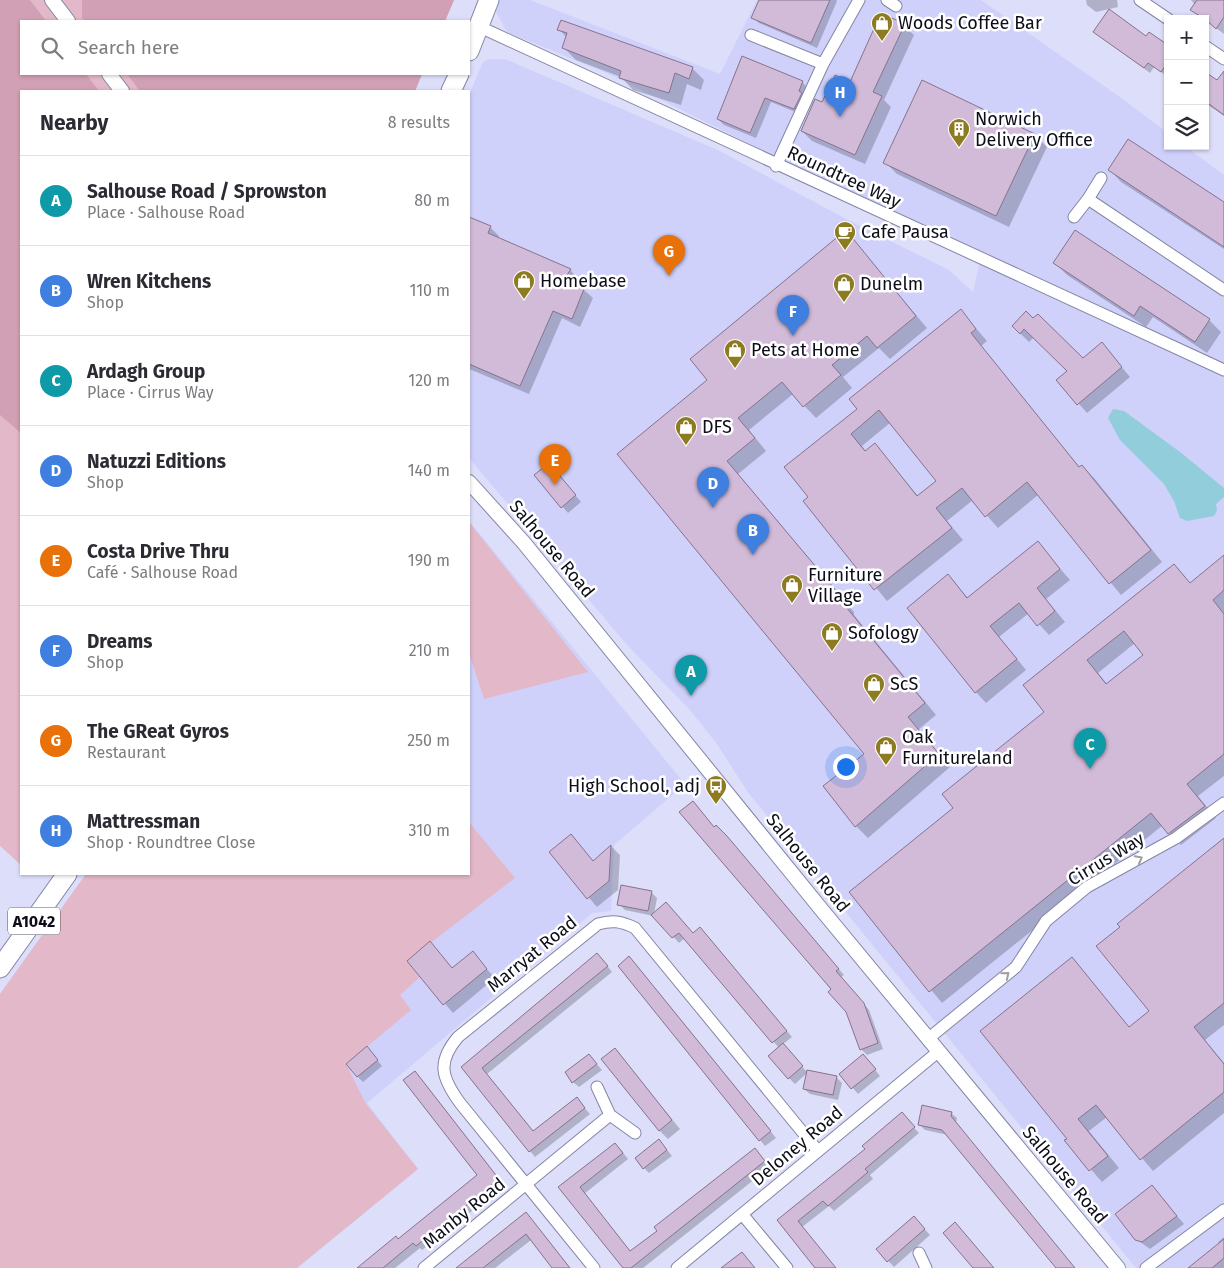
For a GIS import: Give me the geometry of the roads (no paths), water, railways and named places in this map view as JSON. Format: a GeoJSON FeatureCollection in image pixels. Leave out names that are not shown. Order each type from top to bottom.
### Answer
{"type":"FeatureCollection","features":[{"type":"Feature","properties":{"kind":"highway"},"geometry":{"type":"LineString","coordinates":[[470,49],[489,0]]}},
{"type":"Feature","properties":{"kind":"highway"},"geometry":{"type":"LineString","coordinates":[[451,90],[459,75]]}},
{"type":"Feature","properties":{"kind":"highway","name":"A1042"},"geometry":{"type":"LineString","coordinates":[[0,968],[66,875]]}},
{"type":"Feature","properties":{"kind":"street"},"geometry":{"type":"LineString","coordinates":[[52,0],[67,20]]}},
{"type":"Feature","properties":{"kind":"street"},"geometry":{"type":"LineString","coordinates":[[776,166],[823,64],[859,0]]}},
{"type":"Feature","properties":{"kind":"street"},"geometry":{"type":"LineString","coordinates":[[1140,0],[1164,16]]}},
{"type":"Feature","properties":{"kind":"street","name":"Roundtree Way"},"geometry":{"type":"LineString","coordinates":[[480,27],[718,136],[776,166],[855,199],[882,214],[1224,369]]}},
{"type":"Feature","properties":{"kind":"street"},"geometry":{"type":"LineString","coordinates":[[750,35],[823,64]]}},
{"type":"Feature","properties":{"kind":"street"},"geometry":{"type":"LineString","coordinates":[[1209,49],[1224,59]]}},
{"type":"Feature","properties":{"kind":"street"},"geometry":{"type":"LineString","coordinates":[[110,75],[121,90]]}},
{"type":"Feature","properties":{"kind":"street"},"geometry":{"type":"LineString","coordinates":[[1074,217],[1101,178]]}},
{"type":"Feature","properties":{"kind":"street"},"geometry":{"type":"LineString","coordinates":[[1088,199],[1224,290]]}},
{"type":"Feature","properties":{"kind":"street","name":"Salhouse Road"},"geometry":{"type":"LineString","coordinates":[[470,483],[524,543],[816,903],[1118,1268]]}},
{"type":"Feature","properties":{"kind":"street","name":"Cirrus Way"},"geometry":{"type":"LineString","coordinates":[[929,1038],[1016,967],[1046,921],[1087,887],[1176,838],[1224,803]]}},
{"type":"Feature","properties":{"kind":"street","name":"Marryat Road"},"geometry":{"type":"LineString","coordinates":[[594,1268],[449,1088],[443,1067],[445,1056],[458,1037],[568,946],[598,924],[610,921],[623,922],[635,928],[818,1151]]}},
{"type":"Feature","properties":{"kind":"street","name":"Deloney Road"},"geometry":{"type":"LineString","coordinates":[[677,1268],[939,1051]]}},
{"type":"Feature","properties":{"kind":"street"},"geometry":{"type":"LineString","coordinates":[[597,1086],[610,1116],[636,1133]]}},
{"type":"Feature","properties":{"kind":"street","name":"Manby Road"},"geometry":{"type":"LineString","coordinates":[[424,1268],[610,1116]]}},
{"type":"Feature","properties":{"kind":"street"},"geometry":{"type":"LineString","coordinates":[[1146,1268],[1224,1210]]}},
{"type":"Feature","properties":{"kind":"street"},"geometry":{"type":"LineString","coordinates":[[742,1214],[787,1268]]}},
{"type":"Feature","properties":{"kind":"street"},"geometry":{"type":"LineString","coordinates":[[919,1253],[926,1268]]}},
{"type":"Feature","properties":{"kind":"place","name":"Woods Coffee Bar"},"geometry":{"type":"Point","coordinates":[882,42]}},
{"type":"Feature","properties":{"kind":"place","name":"Mattressman"},"geometry":{"type":"Point","coordinates":[840,117]}},
{"type":"Feature","properties":{"kind":"place","name":"Norwich Delivery Office"},"geometry":{"type":"Point","coordinates":[959,148]}},
{"type":"Feature","properties":{"kind":"place","name":"Cafe Pausa"},"geometry":{"type":"Point","coordinates":[845,251]}},
{"type":"Feature","properties":{"kind":"place","name":"The GReat Gyros"},"geometry":{"type":"Point","coordinates":[669,276]}},
{"type":"Feature","properties":{"kind":"place","name":"Homebase"},"geometry":{"type":"Point","coordinates":[524,300]}},
{"type":"Feature","properties":{"kind":"place","name":"Dunelm"},"geometry":{"type":"Point","coordinates":[844,303]}},
{"type":"Feature","properties":{"kind":"place","name":"Dreams"},"geometry":{"type":"Point","coordinates":[793,336]}},
{"type":"Feature","properties":{"kind":"place","name":"Pets at Home"},"geometry":{"type":"Point","coordinates":[735,369]}},
{"type":"Feature","properties":{"kind":"place","name":"DFS"},"geometry":{"type":"Point","coordinates":[686,446]}},
{"type":"Feature","properties":{"kind":"place","name":"Costa Drive Thru"},"geometry":{"type":"Point","coordinates":[555,485]}},
{"type":"Feature","properties":{"kind":"place","name":"Natuzzi Editions"},"geometry":{"type":"Point","coordinates":[713,508]}},
{"type":"Feature","properties":{"kind":"place","name":"Wren Kitchens"},"geometry":{"type":"Point","coordinates":[753,555]}},
{"type":"Feature","properties":{"kind":"place","name":"Furniture Village"},"geometry":{"type":"Point","coordinates":[792,604]}},
{"type":"Feature","properties":{"kind":"place","name":"Sofology"},"geometry":{"type":"Point","coordinates":[832,652]}},
{"type":"Feature","properties":{"kind":"place","name":"Salhouse Road / Sprowston"},"geometry":{"type":"Point","coordinates":[691,696]}},
{"type":"Feature","properties":{"kind":"place","name":"ScS"},"geometry":{"type":"Point","coordinates":[874,703]}},
{"type":"Feature","properties":{"kind":"place","name":"Oak Furnitureland"},"geometry":{"type":"Point","coordinates":[886,766]}},
{"type":"Feature","properties":{"kind":"place","name":"Ardagh Group"},"geometry":{"type":"Point","coordinates":[1090,769]}},
{"type":"Feature","properties":{"kind":"place","name":"High School, adj"},"geometry":{"type":"Point","coordinates":[716,805]}}]}
